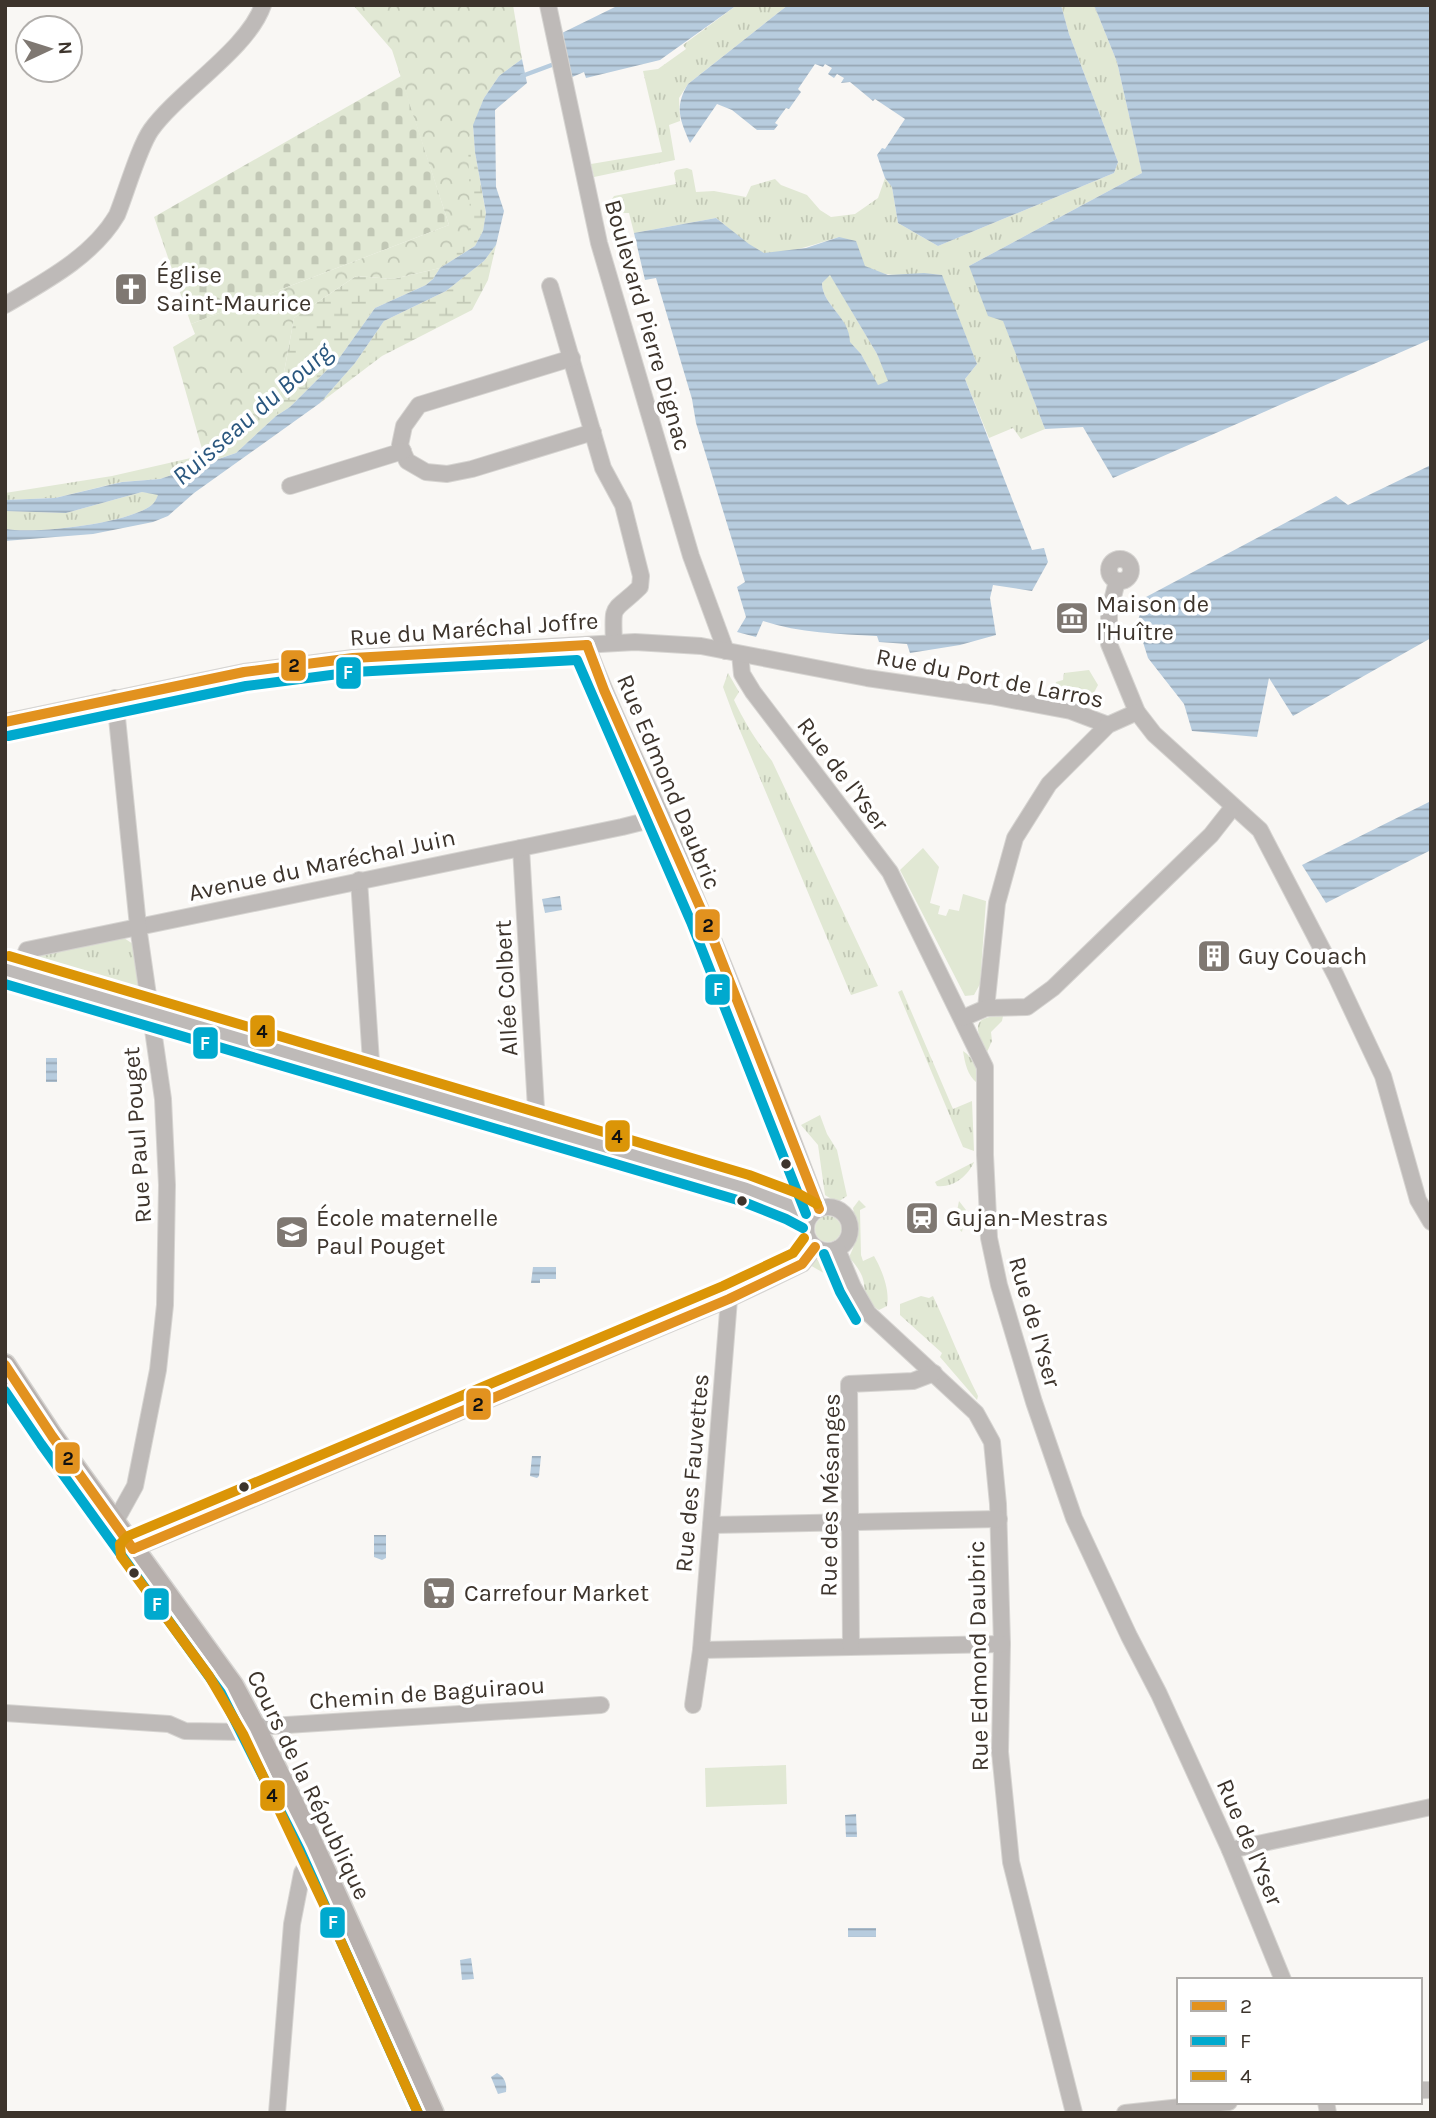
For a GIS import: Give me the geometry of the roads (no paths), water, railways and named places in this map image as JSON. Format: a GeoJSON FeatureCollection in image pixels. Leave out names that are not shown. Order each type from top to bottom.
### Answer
{"type":"FeatureCollection","features":[{"type":"Feature","properties":{"kind":"main road","name":"Cours de la République"},"geometry":{"type":"LineString","coordinates":[[5,1365],[52,1436],[221,1668],[255,1727],[433,2113]]}},
{"type":"Feature","properties":{"kind":"street"},"geometry":{"type":"LineString","coordinates":[[5,305],[60,273],[110,228],[151,130],[240,40],[260,14],[263,5]]}},
{"type":"Feature","properties":{"kind":"street","name":"Boulevard Pierre Dignac"},"geometry":{"type":"LineString","coordinates":[[548,5],[599,243],[614,297],[691,556],[733,653]]}},
{"type":"Feature","properties":{"kind":"street"},"geometry":{"type":"LineString","coordinates":[[550,286],[603,468],[623,505],[641,576],[640,587],[615,606],[612,619],[614,642]]}},
{"type":"Feature","properties":{"kind":"street"},"geometry":{"type":"LineString","coordinates":[[572,358],[419,405],[404,426],[400,445],[407,461],[426,472],[447,474],[472,469],[593,432]]}},
{"type":"Feature","properties":{"kind":"street"},"geometry":{"type":"LineString","coordinates":[[289,486],[402,451]]}},
{"type":"Feature","properties":{"kind":"street"},"geometry":{"type":"LineString","coordinates":[[1117,581],[1109,613],[1109,644],[1137,712]]}},
{"type":"Feature","properties":{"kind":"street","name":"Rue du Maréchal Joffre"},"geometry":{"type":"LineString","coordinates":[[5,722],[244,672],[353,658],[614,642],[701,646],[733,653]]}},
{"type":"Feature","properties":{"kind":"street","name":"Rue Edmond Daubric"},"geometry":{"type":"LineString","coordinates":[[587,645],[631,752],[662,817],[774,1091],[815,1213],[807,1222],[807,1236],[815,1247]]}},
{"type":"Feature","properties":{"kind":"street","name":"Rue du Port de Larros"},"geometry":{"type":"LineString","coordinates":[[733,653],[1071,711],[1108,725],[1137,712],[1154,734],[1260,830],[1336,976],[1382,1076],[1418,1200],[1431,1222]]}},
{"type":"Feature","properties":{"kind":"street","name":"Rue de l'Yser"},"geometry":{"type":"LineString","coordinates":[[733,653],[753,692],[890,872],[985,1067],[989,1238],[999,1285],[1034,1402],[1074,1518],[1230,1850],[1282,1978]]}},
{"type":"Feature","properties":{"kind":"street","name":"Rue Paul Pouget"},"geometry":{"type":"LineString","coordinates":[[114,1522],[135,1486],[158,1370],[165,1305],[167,1185],[163,1099],[138,926],[115,698]]}},
{"type":"Feature","properties":{"kind":"street"},"geometry":{"type":"LineString","coordinates":[[986,1009],[997,903],[1014,838],[1049,784],[1108,725]]}},
{"type":"Feature","properties":{"kind":"street"},"geometry":{"type":"LineString","coordinates":[[962,1018],[986,1009],[1027,1007],[1053,988],[1211,835],[1233,807]]}},
{"type":"Feature","properties":{"kind":"street","name":"Avenue du Maréchal Juin"},"geometry":{"type":"LineString","coordinates":[[12,971],[27,950],[662,817]]}},
{"type":"Feature","properties":{"kind":"street","name":"Allée Colbert"},"geometry":{"type":"LineString","coordinates":[[521,848],[537,1126]]}},
{"type":"Feature","properties":{"kind":"street"},"geometry":{"type":"LineString","coordinates":[[359,880],[372,1077]]}},
{"type":"Feature","properties":{"kind":"street"},"geometry":{"type":"LineString","coordinates":[[12,971],[745,1188],[815,1213],[837,1209],[849,1223],[846,1241],[837,1249],[826,1251],[815,1247],[802,1264],[729,1299],[133,1549]]}},
{"type":"Feature","properties":{"kind":"street","name":"Rue Edmond Daubric"},"geometry":{"type":"LineString","coordinates":[[837,1249],[853,1287],[868,1313],[976,1413],[992,1441],[999,1519],[1002,1644],[1000,1752],[1011,1862],[1074,2113]]}},
{"type":"Feature","properties":{"kind":"street","name":"Rue des Fauvettes"},"geometry":{"type":"LineString","coordinates":[[693,1705],[701,1650],[729,1299]]}},
{"type":"Feature","properties":{"kind":"street","name":"Rue des Mésanges"},"geometry":{"type":"LineString","coordinates":[[851,1646],[849,1384],[913,1381],[934,1373]]}},
{"type":"Feature","properties":{"kind":"street"},"geometry":{"type":"LineString","coordinates":[[711,1525],[999,1519]]}},
{"type":"Feature","properties":{"kind":"street"},"geometry":{"type":"LineString","coordinates":[[701,1650],[1002,1644]]}},
{"type":"Feature","properties":{"kind":"street","name":"Chemin de Baguiraou"},"geometry":{"type":"LineString","coordinates":[[5,1713],[169,1724],[185,1731],[244,1732],[255,1727],[601,1705]]}},
{"type":"Feature","properties":{"kind":"street"},"geometry":{"type":"LineString","coordinates":[[1230,1850],[1431,1807]]}},
{"type":"Feature","properties":{"kind":"street"},"geometry":{"type":"LineString","coordinates":[[278,2113],[292,1924],[302,1873],[314,1853]]}},
{"type":"Feature","properties":{"kind":"street"},"geometry":{"type":"LineString","coordinates":[[1125,2113],[1210,2104]]}},
{"type":"Feature","properties":{"kind":"water"},"geometry":{"type":"Polygon","coordinates":[[[619,5],[737,5],[660,60],[586,78],[584,72],[570,78],[562,33],[619,5]]]}},
{"type":"Feature","properties":{"kind":"water"},"geometry":{"type":"Polygon","coordinates":[[[788,5],[1061,5],[1069,34],[1118,162],[1114,173],[938,246],[898,223],[892,187],[885,178],[877,155],[882,148],[885,149],[905,119],[875,99],[873,101],[850,82],[841,83],[844,78],[837,74],[834,78],[828,74],[832,68],[825,64],[823,67],[815,64],[798,89],[801,92],[775,123],[778,125],[774,130],[757,130],[732,110],[717,104],[690,143],[680,114],[681,100],[688,84],[788,5]]]}},
{"type":"Feature","properties":{"kind":"water"},"geometry":{"type":"Polygon","coordinates":[[[1094,5],[1431,5],[1431,339],[1113,478],[1083,427],[1045,429],[1003,321],[988,316],[969,266],[1142,173],[1117,62],[1094,5]]]}},
{"type":"Feature","properties":{"kind":"water"},"geometry":{"type":"Polygon","coordinates":[[[522,59],[527,83],[495,110],[496,187],[504,211],[496,245],[484,261],[446,291],[384,321],[355,363],[320,403],[194,493],[168,516],[153,522],[93,534],[5,541],[5,529],[37,530],[100,523],[149,507],[158,495],[142,492],[66,513],[5,511],[5,500],[55,498],[122,482],[160,479],[236,453],[276,416],[290,407],[340,357],[375,308],[426,285],[440,268],[475,246],[483,231],[486,213],[473,125],[484,98],[499,76],[522,59]]]}},
{"type":"Feature","properties":{"kind":"water"},"geometry":{"type":"Polygon","coordinates":[[[716,218],[764,253],[806,248],[839,237],[856,241],[865,266],[888,275],[942,275],[977,364],[965,379],[1032,550],[1044,548],[1048,562],[1032,591],[993,585],[990,598],[996,635],[960,645],[910,653],[907,644],[879,642],[877,636],[834,634],[763,621],[756,637],[737,632],[746,617],[737,587],[745,582],[696,423],[692,399],[656,278],[645,280],[634,233],[716,218]],[[830,275],[822,283],[826,298],[846,325],[850,342],[861,354],[878,385],[888,381],[877,354],[830,275]]]}},
{"type":"Feature","properties":{"kind":"water"},"geometry":{"type":"Polygon","coordinates":[[[1431,465],[1431,638],[1293,716],[1269,678],[1257,737],[1192,731],[1184,704],[1148,658],[1137,623],[1146,597],[1336,496],[1348,505],[1431,465]]]}},
{"type":"Feature","properties":{"kind":"water"},"geometry":{"type":"Polygon","coordinates":[[[1431,801],[1431,850],[1326,903],[1302,865],[1431,801]]]}},
{"type":"Feature","properties":{"kind":"water"},"geometry":{"type":"Polygon","coordinates":[[[560,896],[562,910],[545,913],[542,899],[560,896]]]}},
{"type":"Feature","properties":{"kind":"water"},"geometry":{"type":"Polygon","coordinates":[[[46,1058],[57,1058],[57,1082],[46,1082],[46,1058]]]}},
{"type":"Feature","properties":{"kind":"water"},"geometry":{"type":"Polygon","coordinates":[[[533,1267],[556,1267],[556,1279],[540,1279],[540,1283],[531,1283],[533,1267]]]}},
{"type":"Feature","properties":{"kind":"water"},"geometry":{"type":"Polygon","coordinates":[[[532,1456],[541,1456],[537,1478],[530,1476],[532,1456]]]}},
{"type":"Feature","properties":{"kind":"water"},"geometry":{"type":"Polygon","coordinates":[[[374,1535],[386,1535],[386,1558],[382,1560],[374,1557],[374,1535]]]}},
{"type":"Feature","properties":{"kind":"water"},"geometry":{"type":"Polygon","coordinates":[[[856,1814],[857,1837],[846,1837],[845,1815],[856,1814]]]}},
{"type":"Feature","properties":{"kind":"water"},"geometry":{"type":"Polygon","coordinates":[[[848,1928],[876,1928],[876,1937],[848,1937],[848,1928]]]}},
{"type":"Feature","properties":{"kind":"water"},"geometry":{"type":"Polygon","coordinates":[[[471,1958],[474,1979],[462,1980],[460,1960],[471,1958]]]}},
{"type":"Feature","properties":{"kind":"water"},"geometry":{"type":"Polygon","coordinates":[[[497,2073],[504,2079],[506,2086],[506,2092],[498,2094],[491,2077],[497,2073]]]}},
{"type":"Feature","properties":{"kind":"waterway","name":"Ruisseau du Bourg"},"geometry":{"type":"LineString","coordinates":[[522,76],[557,63]]}},
{"type":"Feature","properties":{"kind":"place","name":"Église Saint-Maurice"},"geometry":{"type":"Point","coordinates":[131,289]}},
{"type":"Feature","properties":{"kind":"place","name":"Maison de l'Huître"},"geometry":{"type":"Point","coordinates":[1072,618]}},
{"type":"Feature","properties":{"kind":"place","name":"Guy Couach"},"geometry":{"type":"Point","coordinates":[1214,956]}},
{"type":"Feature","properties":{"kind":"place","name":"Gujan-Mestras"},"geometry":{"type":"Point","coordinates":[922,1218]}},
{"type":"Feature","properties":{"kind":"place","name":"École maternelle Paul Pouget"},"geometry":{"type":"Point","coordinates":[292,1232]}},
{"type":"Feature","properties":{"kind":"place","name":"Carrefour Market"},"geometry":{"type":"Point","coordinates":[439,1593]}}]}
